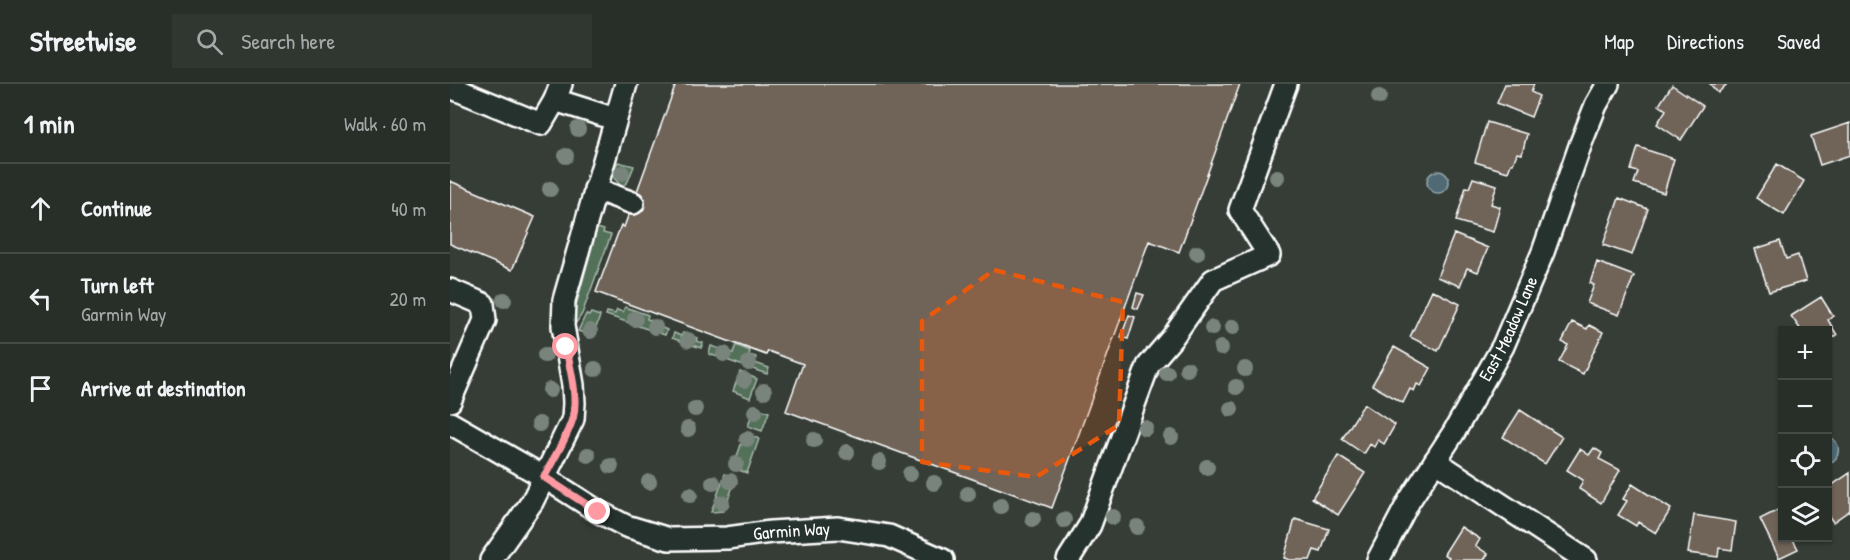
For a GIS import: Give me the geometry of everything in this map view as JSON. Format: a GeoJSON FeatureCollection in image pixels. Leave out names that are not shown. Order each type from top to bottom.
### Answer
{"type":"FeatureCollection","features":[{"type":"Feature","properties":{"kind":"street"},"geometry":{"type":"LineString","coordinates":[[491,560],[532,502],[573,419],[573,385],[563,326],[564,300],[626,84]]}},
{"type":"Feature","properties":{"kind":"street"},"geometry":{"type":"LineString","coordinates":[[1068,560],[1089,525],[1148,366],[1172,338],[1213,280],[1269,255],[1240,210],[1286,84]]}},
{"type":"Feature","properties":{"kind":"street","name":"East Meadow Lane"},"geometry":{"type":"LineString","coordinates":[[1378,560],[1409,501],[1503,346],[1544,252],[1596,105],[1608,84]]}},
{"type":"Feature","properties":{"kind":"street"},"geometry":{"type":"LineString","coordinates":[[450,87],[541,124],[558,92],[615,119]]}},
{"type":"Feature","properties":{"kind":"street"},"geometry":{"type":"LineString","coordinates":[[595,189],[633,202]]}},
{"type":"Feature","properties":{"kind":"street"},"geometry":{"type":"LineString","coordinates":[[450,290],[483,304],[485,320],[450,401]]}},
{"type":"Feature","properties":{"kind":"street","name":"Garmin Way"},"geometry":{"type":"LineString","coordinates":[[450,423],[544,477],[598,512],[626,526],[669,539],[727,538],[771,532],[838,528],[889,536],[943,560]]}},
{"type":"Feature","properties":{"kind":"street"},"geometry":{"type":"LineString","coordinates":[[1435,461],[1586,560]]}},
{"type":"Feature","properties":{"kind":"highlighted area"},"geometry":{"type":"Polygon","coordinates":[[[994,270],[1123,302],[1119,425],[1036,477],[922,462],[922,321],[994,270]]]}},
{"type":"Feature","properties":{"kind":"green space"},"geometry":{"type":"Polygon","coordinates":[[[618,162],[634,166],[628,181],[622,187],[614,178],[614,169],[618,162]]]}},
{"type":"Feature","properties":{"kind":"green space"},"geometry":{"type":"Polygon","coordinates":[[[597,228],[611,235],[582,314],[574,326],[575,310],[597,228]]]}},
{"type":"Feature","properties":{"kind":"green space"},"geometry":{"type":"Polygon","coordinates":[[[625,307],[648,315],[647,319],[661,324],[660,327],[667,330],[665,335],[606,315],[607,312],[615,314],[617,310],[623,312],[625,307]]]}},
{"type":"Feature","properties":{"kind":"green space"},"geometry":{"type":"Polygon","coordinates":[[[591,313],[600,316],[594,334],[578,331],[586,314],[589,316],[591,313]]]}},
{"type":"Feature","properties":{"kind":"green space"},"geometry":{"type":"Polygon","coordinates":[[[674,333],[681,336],[683,333],[697,338],[696,341],[703,343],[701,348],[672,338],[674,333]]]}},
{"type":"Feature","properties":{"kind":"green space"},"geometry":{"type":"Polygon","coordinates":[[[736,345],[750,351],[749,355],[756,357],[755,363],[769,368],[767,374],[709,354],[711,346],[733,353],[736,345]]]}},
{"type":"Feature","properties":{"kind":"green space"},"geometry":{"type":"Polygon","coordinates":[[[740,372],[757,379],[750,398],[733,391],[740,372]]]}},
{"type":"Feature","properties":{"kind":"green space"},"geometry":{"type":"Polygon","coordinates":[[[754,407],[769,412],[762,431],[748,426],[754,407]]]}},
{"type":"Feature","properties":{"kind":"green space"},"geometry":{"type":"Polygon","coordinates":[[[745,433],[759,439],[747,473],[733,468],[745,433]]]}},
{"type":"Feature","properties":{"kind":"green space"},"geometry":{"type":"Polygon","coordinates":[[[725,474],[736,478],[724,511],[711,512],[725,474]]]}},
{"type":"Feature","properties":{"kind":"water"},"geometry":{"type":"Polygon","coordinates":[[[1434,171],[1442,171],[1449,178],[1449,186],[1442,193],[1434,193],[1427,186],[1427,178],[1434,171]]]}},
{"type":"Feature","properties":{"kind":"water"},"geometry":{"type":"Polygon","coordinates":[[[1832,438],[1838,446],[1838,454],[1833,461],[1832,438]]]}},
{"type":"Feature","properties":{"kind":"building"},"geometry":{"type":"Polygon","coordinates":[[[676,84],[1240,84],[1179,252],[1149,241],[1052,508],[786,411],[803,364],[768,351],[766,355],[596,292],[621,225],[624,227],[676,84]]]}},
{"type":"Feature","properties":{"kind":"building"},"geometry":{"type":"Polygon","coordinates":[[[1505,84],[1534,84],[1531,92],[1539,96],[1531,117],[1497,103],[1505,84]]]}},
{"type":"Feature","properties":{"kind":"building"},"geometry":{"type":"Polygon","coordinates":[[[1710,84],[1727,84],[1718,93],[1710,84]]]}},
{"type":"Feature","properties":{"kind":"building"},"geometry":{"type":"Polygon","coordinates":[[[1672,85],[1703,106],[1681,140],[1657,124],[1666,110],[1659,105],[1672,85]]]}},
{"type":"Feature","properties":{"kind":"building"},"geometry":{"type":"Polygon","coordinates":[[[1487,122],[1527,134],[1522,154],[1517,153],[1508,172],[1475,162],[1487,122]]]}},
{"type":"Feature","properties":{"kind":"building"},"geometry":{"type":"Polygon","coordinates":[[[1850,123],[1850,155],[1820,165],[1811,136],[1850,123]]]}},
{"type":"Feature","properties":{"kind":"building"},"geometry":{"type":"Polygon","coordinates":[[[1638,147],[1674,159],[1664,193],[1634,183],[1638,172],[1631,170],[1638,147]]]}},
{"type":"Feature","properties":{"kind":"building"},"geometry":{"type":"Polygon","coordinates":[[[1777,164],[1804,181],[1784,215],[1756,198],[1777,164]]]}},
{"type":"Feature","properties":{"kind":"building"},"geometry":{"type":"Polygon","coordinates":[[[1473,178],[1497,185],[1491,204],[1500,207],[1493,232],[1456,221],[1466,187],[1469,188],[1473,178]]]}},
{"type":"Feature","properties":{"kind":"building"},"geometry":{"type":"Polygon","coordinates":[[[450,181],[535,217],[512,270],[450,244],[450,181]]]}},
{"type":"Feature","properties":{"kind":"building"},"geometry":{"type":"Polygon","coordinates":[[[1619,198],[1648,209],[1632,255],[1603,245],[1619,198]]]}},
{"type":"Feature","properties":{"kind":"building"},"geometry":{"type":"Polygon","coordinates":[[[1454,234],[1488,248],[1478,272],[1467,268],[1460,286],[1437,277],[1454,234]]]}},
{"type":"Feature","properties":{"kind":"building"},"geometry":{"type":"Polygon","coordinates":[[[1780,241],[1786,259],[1798,255],[1806,281],[1769,292],[1755,249],[1780,241]]]}},
{"type":"Feature","properties":{"kind":"building"},"geometry":{"type":"Polygon","coordinates":[[[1597,262],[1634,276],[1619,315],[1587,303],[1594,285],[1590,283],[1597,262]]]}},
{"type":"Feature","properties":{"kind":"building"},"geometry":{"type":"Polygon","coordinates":[[[1432,290],[1460,304],[1438,351],[1410,337],[1432,290]]]}},
{"type":"Feature","properties":{"kind":"building"},"geometry":{"type":"Polygon","coordinates":[[[1137,293],[1144,295],[1138,309],[1133,307],[1137,293]]]}},
{"type":"Feature","properties":{"kind":"building"},"geometry":{"type":"Polygon","coordinates":[[[1821,297],[1833,316],[1828,320],[1832,326],[1798,326],[1791,316],[1821,297]]]}},
{"type":"Feature","properties":{"kind":"building"},"geometry":{"type":"Polygon","coordinates":[[[1129,315],[1135,317],[1128,339],[1121,337],[1129,315]]]}},
{"type":"Feature","properties":{"kind":"building"},"geometry":{"type":"Polygon","coordinates":[[[1572,322],[1587,329],[1589,325],[1603,332],[1583,374],[1559,362],[1568,345],[1562,342],[1572,322]]]}},
{"type":"Feature","properties":{"kind":"building"},"geometry":{"type":"Polygon","coordinates":[[[1832,327],[1837,335],[1832,338],[1832,327]]]}},
{"type":"Feature","properties":{"kind":"building"},"geometry":{"type":"Polygon","coordinates":[[[1394,347],[1431,368],[1421,386],[1417,384],[1414,391],[1410,389],[1403,403],[1372,385],[1394,347]]]}},
{"type":"Feature","properties":{"kind":"building"},"geometry":{"type":"Polygon","coordinates":[[[1364,404],[1395,425],[1384,444],[1378,440],[1374,447],[1370,444],[1364,454],[1342,439],[1364,404]]]}},
{"type":"Feature","properties":{"kind":"building"},"geometry":{"type":"Polygon","coordinates":[[[1520,410],[1562,437],[1545,464],[1503,437],[1520,410]]]}},
{"type":"Feature","properties":{"kind":"building"},"geometry":{"type":"Polygon","coordinates":[[[1594,448],[1602,453],[1599,459],[1620,470],[1601,503],[1579,489],[1583,480],[1567,470],[1580,449],[1589,455],[1594,448]]]}},
{"type":"Feature","properties":{"kind":"building"},"geometry":{"type":"Polygon","coordinates":[[[1338,456],[1365,473],[1338,515],[1312,498],[1338,456]]]}},
{"type":"Feature","properties":{"kind":"building"},"geometry":{"type":"Polygon","coordinates":[[[1850,473],[1850,510],[1833,522],[1832,521],[1832,485],[1850,473]]]}},
{"type":"Feature","properties":{"kind":"building"},"geometry":{"type":"Polygon","coordinates":[[[1632,484],[1671,509],[1656,533],[1638,522],[1636,526],[1618,515],[1627,501],[1623,499],[1632,484]]]}},
{"type":"Feature","properties":{"kind":"building"},"geometry":{"type":"Polygon","coordinates":[[[1778,510],[1778,542],[1794,542],[1798,549],[1779,558],[1760,519],[1778,510]]]}},
{"type":"Feature","properties":{"kind":"building"},"geometry":{"type":"Polygon","coordinates":[[[1694,515],[1736,522],[1732,550],[1719,548],[1718,557],[1688,553],[1694,515]]]}},
{"type":"Feature","properties":{"kind":"building"},"geometry":{"type":"Polygon","coordinates":[[[1295,519],[1329,529],[1321,552],[1314,550],[1310,560],[1284,558],[1295,519]]]}},
{"type":"Feature","properties":{"kind":"building"},"geometry":{"type":"Polygon","coordinates":[[[1461,527],[1480,539],[1476,546],[1488,554],[1484,560],[1447,560],[1449,557],[1444,554],[1461,527]]]}},
{"type":"Feature","properties":{"kind":"route"},"geometry":{"type":"LineString","coordinates":[[566,347],[573,385],[573,419],[544,477],[598,512]]}}]}
